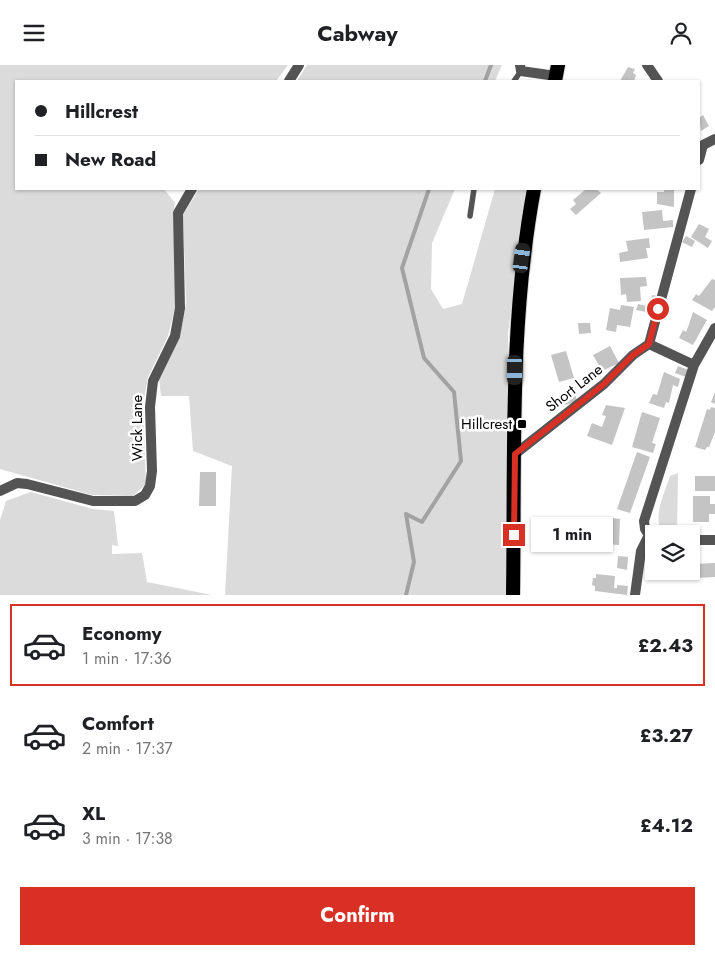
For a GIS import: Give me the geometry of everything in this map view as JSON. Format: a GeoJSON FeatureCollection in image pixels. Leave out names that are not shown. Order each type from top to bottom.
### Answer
{"type":"FeatureCollection","features":[{"type":"Feature","properties":{"kind":"highway"},"geometry":{"type":"LineString","coordinates":[[513,595],[518,303],[534,190]]}},
{"type":"Feature","properties":{"kind":"street"},"geometry":{"type":"LineString","coordinates":[[290,80],[299,65]]}},
{"type":"Feature","properties":{"kind":"street"},"geometry":{"type":"LineString","coordinates":[[647,65],[657,80]]}},
{"type":"Feature","properties":{"kind":"street"},"geometry":{"type":"LineString","coordinates":[[521,68],[556,74]]}},
{"type":"Feature","properties":{"kind":"street"},"geometry":{"type":"LineString","coordinates":[[701,142],[715,139]]}},
{"type":"Feature","properties":{"kind":"street","name":"Wick Lane"},"geometry":{"type":"LineString","coordinates":[[0,491],[17,483],[93,501],[135,501],[145,495],[150,486],[152,471],[150,407],[153,381],[175,336],[180,308],[178,213],[191,190]]}},
{"type":"Feature","properties":{"kind":"street"},"geometry":{"type":"LineString","coordinates":[[691,190],[649,344],[694,365]]}},
{"type":"Feature","properties":{"kind":"street"},"geometry":{"type":"LineString","coordinates":[[645,529],[644,521],[694,365],[715,328]]}},
{"type":"Feature","properties":{"kind":"street","name":"Short Lane"},"geometry":{"type":"LineString","coordinates":[[515,454],[604,384],[633,355],[649,344]]}},
{"type":"Feature","properties":{"kind":"street"},"geometry":{"type":"LineString","coordinates":[[700,540],[715,540]]}},
{"type":"Feature","properties":{"kind":"street"},"geometry":{"type":"LineString","coordinates":[[635,595],[640,551],[645,545]]}},
{"type":"Feature","properties":{"kind":"lane"},"geometry":{"type":"LineString","coordinates":[[515,80],[521,68]]}},
{"type":"Feature","properties":{"kind":"lane"},"geometry":{"type":"LineString","coordinates":[[470,216],[474,190]]}},
{"type":"Feature","properties":{"kind":"shaded area"},"geometry":{"type":"Polygon","coordinates":[[[0,65],[288,65],[277,80],[15,80],[15,190],[165,190],[175,203],[173,213],[176,304],[168,336],[148,377],[143,404],[146,484],[133,496],[92,495],[0,469],[0,65]]]}},
{"type":"Feature","properties":{"kind":"shaded area"},"geometry":{"type":"Polygon","coordinates":[[[307,65],[502,65],[495,80],[298,80],[307,65]]]}},
{"type":"Feature","properties":{"kind":"shaded area"},"geometry":{"type":"Polygon","coordinates":[[[198,190],[455,190],[432,243],[431,289],[443,309],[462,304],[495,190],[527,190],[508,333],[507,595],[225,595],[232,466],[193,451],[189,396],[161,396],[159,379],[179,339],[186,303],[183,215],[198,190]]]}},
{"type":"Feature","properties":{"kind":"shaded area"},"geometry":{"type":"Polygon","coordinates":[[[678,473],[677,525],[660,525],[659,512],[661,502],[670,476],[678,473]]]}},
{"type":"Feature","properties":{"kind":"shaded area"},"geometry":{"type":"Polygon","coordinates":[[[31,492],[93,509],[114,511],[118,546],[112,545],[112,554],[142,553],[147,582],[212,595],[0,595],[0,520],[6,501],[31,492]]]}},
{"type":"Feature","properties":{"kind":"building"},"geometry":{"type":"Polygon","coordinates":[[[628,67],[635,69],[633,73],[636,75],[634,80],[621,80],[628,67]]]}},
{"type":"Feature","properties":{"kind":"building"},"geometry":{"type":"Polygon","coordinates":[[[703,115],[709,126],[701,131],[700,124],[700,117],[703,115]]]}},
{"type":"Feature","properties":{"kind":"building"},"geometry":{"type":"Polygon","coordinates":[[[585,190],[597,190],[601,193],[576,215],[570,209],[576,204],[573,200],[585,190]]]}},
{"type":"Feature","properties":{"kind":"building"},"geometry":{"type":"Polygon","coordinates":[[[664,190],[674,190],[674,207],[657,204],[657,192],[664,192],[664,190]]]}},
{"type":"Feature","properties":{"kind":"building"},"geometry":{"type":"Polygon","coordinates":[[[662,210],[663,221],[673,220],[673,227],[644,230],[642,212],[662,210]]]}},
{"type":"Feature","properties":{"kind":"building"},"geometry":{"type":"Polygon","coordinates":[[[699,224],[709,229],[705,237],[712,241],[708,248],[691,237],[699,224]]]}},
{"type":"Feature","properties":{"kind":"building"},"geometry":{"type":"Polygon","coordinates":[[[686,236],[695,241],[692,247],[682,242],[686,236]]]}},
{"type":"Feature","properties":{"kind":"building"},"geometry":{"type":"Polygon","coordinates":[[[649,238],[650,248],[646,248],[648,258],[620,262],[619,253],[628,251],[626,241],[649,238]]]}},
{"type":"Feature","properties":{"kind":"building"},"geometry":{"type":"Polygon","coordinates":[[[646,277],[647,286],[640,287],[641,301],[627,302],[626,294],[621,295],[620,278],[646,277]]]}},
{"type":"Feature","properties":{"kind":"building"},"geometry":{"type":"Polygon","coordinates":[[[712,279],[715,280],[715,307],[712,311],[692,300],[696,294],[699,296],[712,279]]]}},
{"type":"Feature","properties":{"kind":"building"},"geometry":{"type":"Polygon","coordinates":[[[652,295],[658,296],[656,305],[650,304],[652,295]]]}},
{"type":"Feature","properties":{"kind":"building"},"geometry":{"type":"Polygon","coordinates":[[[638,304],[647,306],[646,312],[636,310],[638,304]]]}},
{"type":"Feature","properties":{"kind":"building"},"geometry":{"type":"Polygon","coordinates":[[[621,305],[634,307],[630,327],[617,325],[616,332],[606,330],[610,308],[620,310],[621,305]]]}},
{"type":"Feature","properties":{"kind":"building"},"geometry":{"type":"Polygon","coordinates":[[[693,312],[707,320],[693,345],[679,338],[683,330],[686,332],[693,312]]]}},
{"type":"Feature","properties":{"kind":"building"},"geometry":{"type":"Polygon","coordinates":[[[578,323],[590,323],[591,333],[579,334],[578,323]]]}},
{"type":"Feature","properties":{"kind":"building"},"geometry":{"type":"Polygon","coordinates":[[[610,346],[619,363],[602,371],[593,355],[610,346]]]}},
{"type":"Feature","properties":{"kind":"building"},"geometry":{"type":"Polygon","coordinates":[[[566,351],[574,378],[559,382],[551,355],[566,351]]]}},
{"type":"Feature","properties":{"kind":"building"},"geometry":{"type":"Polygon","coordinates":[[[678,366],[689,370],[686,377],[675,373],[678,366]]]}},
{"type":"Feature","properties":{"kind":"building"},"geometry":{"type":"Polygon","coordinates":[[[664,372],[680,379],[678,387],[673,385],[669,403],[666,402],[664,408],[649,403],[653,394],[657,395],[664,372]]]}},
{"type":"Feature","properties":{"kind":"building"},"geometry":{"type":"Polygon","coordinates":[[[575,392],[577,402],[565,405],[562,395],[575,392]]]}},
{"type":"Feature","properties":{"kind":"building"},"geometry":{"type":"Polygon","coordinates":[[[715,392],[715,404],[711,402],[715,392]]]}},
{"type":"Feature","properties":{"kind":"building"},"geometry":{"type":"Polygon","coordinates":[[[606,405],[625,408],[612,445],[587,436],[592,423],[602,427],[606,416],[602,415],[606,405]]]}},
{"type":"Feature","properties":{"kind":"building"},"geometry":{"type":"Polygon","coordinates":[[[711,407],[715,408],[715,432],[709,447],[705,450],[695,447],[707,409],[710,410],[711,407]]]}},
{"type":"Feature","properties":{"kind":"building"},"geometry":{"type":"Polygon","coordinates":[[[642,412],[660,418],[652,443],[656,444],[653,453],[632,447],[642,412]]]}},
{"type":"Feature","properties":{"kind":"building"},"geometry":{"type":"Polygon","coordinates":[[[637,452],[650,457],[630,513],[617,509],[637,452]]]}},
{"type":"Feature","properties":{"kind":"building"},"geometry":{"type":"Polygon","coordinates":[[[200,472],[216,472],[216,506],[199,506],[200,472]]]}},
{"type":"Feature","properties":{"kind":"building"},"geometry":{"type":"Polygon","coordinates":[[[695,476],[715,476],[715,491],[695,491],[695,476]]]}},
{"type":"Feature","properties":{"kind":"building"},"geometry":{"type":"Polygon","coordinates":[[[693,496],[710,496],[710,504],[715,504],[715,514],[709,514],[709,522],[693,522],[693,496]]]}},
{"type":"Feature","properties":{"kind":"building"},"geometry":{"type":"Polygon","coordinates":[[[604,517],[620,519],[619,545],[604,544],[604,535],[608,535],[609,531],[604,530],[604,517]]]}},
{"type":"Feature","properties":{"kind":"building"},"geometry":{"type":"Polygon","coordinates":[[[618,556],[628,557],[627,570],[617,568],[618,556]]]}},
{"type":"Feature","properties":{"kind":"building"},"geometry":{"type":"Polygon","coordinates":[[[715,563],[715,577],[700,578],[700,564],[715,563]]]}},
{"type":"Feature","properties":{"kind":"building"},"geometry":{"type":"Polygon","coordinates":[[[596,574],[615,576],[614,588],[617,588],[617,585],[628,586],[627,595],[595,591],[595,586],[592,585],[596,574]]]}},
{"type":"Feature","properties":{"kind":"waterway"},"geometry":{"type":"LineString","coordinates":[[485,80],[491,65]]}},
{"type":"Feature","properties":{"kind":"waterway"},"geometry":{"type":"LineString","coordinates":[[406,595],[414,562],[406,514],[422,522],[461,461],[454,392],[424,358],[402,268],[429,190]]}},
{"type":"Feature","properties":{"kind":"place","name":"Hillcrest"},"geometry":{"type":"Point","coordinates":[522,424]}},
{"type":"Feature","properties":{"kind":"route"},"geometry":{"type":"LineString","coordinates":[[514,535],[515,454],[604,384],[633,355],[649,344],[658,309]]}}]}
